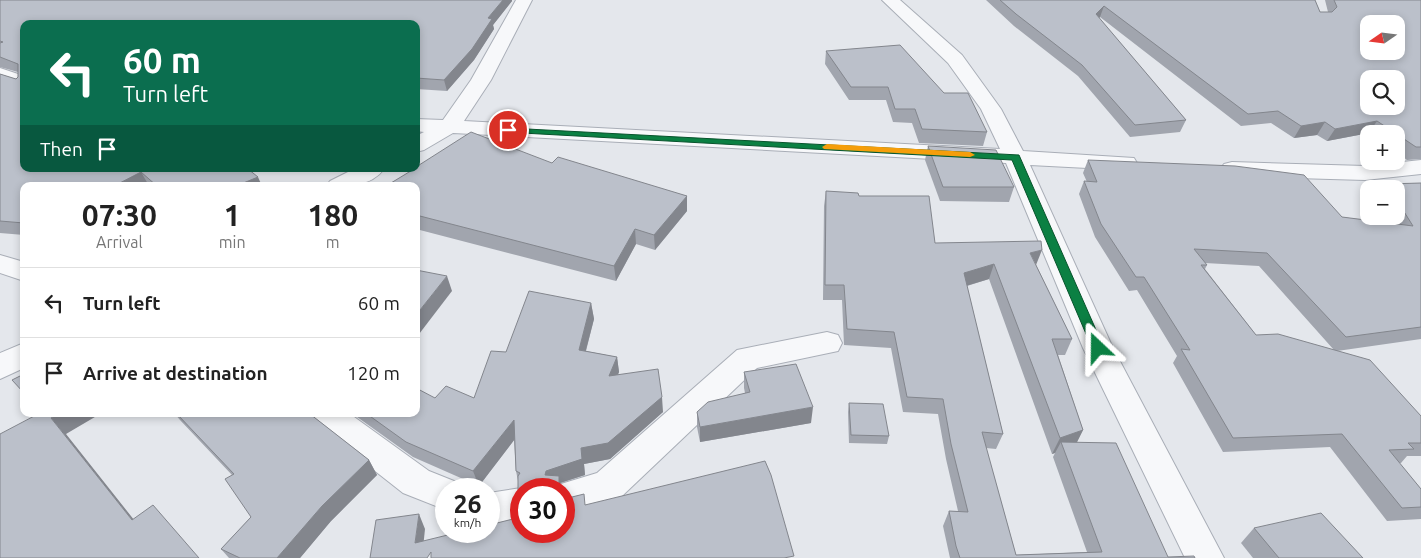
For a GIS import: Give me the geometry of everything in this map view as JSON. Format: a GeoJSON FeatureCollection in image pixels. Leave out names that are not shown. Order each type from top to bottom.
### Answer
{"type":"FeatureCollection","features":[{"type":"Feature","properties":{"kind":"street"},"geometry":{"type":"LineString","coordinates":[[420,143],[449,128],[481,80],[524,0]]}},
{"type":"Feature","properties":{"kind":"street"},"geometry":{"type":"LineString","coordinates":[[890,0],[954,59],[991,109],[1015,157],[1098,348],[1205,558]]}},
{"type":"Feature","properties":{"kind":"street"},"geometry":{"type":"LineString","coordinates":[[420,126],[1151,164]]}},
{"type":"Feature","properties":{"kind":"street"},"geometry":{"type":"LineString","coordinates":[[1209,168],[1365,173],[1421,167]]}},
{"type":"Feature","properties":{"kind":"street"},"geometry":{"type":"LineString","coordinates":[[346,182],[366,172]]}},
{"type":"Feature","properties":{"kind":"street"},"geometry":{"type":"LineString","coordinates":[[0,264],[20,271]]}},
{"type":"Feature","properties":{"kind":"street"},"geometry":{"type":"LineString","coordinates":[[575,495],[608,486],[748,358],[827,343]]}},
{"type":"Feature","properties":{"kind":"street"},"geometry":{"type":"LineString","coordinates":[[0,367],[20,356]]}},
{"type":"Feature","properties":{"kind":"street"},"geometry":{"type":"LineString","coordinates":[[330,417],[416,482],[435,490]]}},
{"type":"Feature","properties":{"kind":"building"},"geometry":{"type":"Polygon","coordinates":[[[0,0],[503,0],[488,18],[492,19],[472,49],[444,80],[420,78],[420,20],[20,20],[20,172],[141,172],[122,182],[20,182],[20,223],[0,221],[0,74],[16,79],[18,77],[18,64],[0,57],[0,43],[3,42],[0,41],[0,0]]]}},
{"type":"Feature","properties":{"kind":"building"},"geometry":{"type":"Polygon","coordinates":[[[1000,0],[1315,0],[1320,12],[1332,12],[1337,7],[1334,0],[1421,0],[1421,147],[1416,147],[1405,140],[1405,125],[1383,125],[1377,121],[1335,129],[1325,122],[1301,126],[1278,111],[1248,114],[1104,6],[1096,14],[1186,120],[1135,125],[1082,65],[1000,0]]]}},
{"type":"Feature","properties":{"kind":"building"},"geometry":{"type":"Polygon","coordinates":[[[900,45],[944,93],[968,93],[987,132],[922,129],[915,109],[895,109],[888,87],[851,87],[826,51],[900,45]]]}},
{"type":"Feature","properties":{"kind":"building"},"geometry":{"type":"Polygon","coordinates":[[[471,132],[552,163],[558,157],[687,196],[654,235],[635,229],[614,266],[420,216],[420,182],[393,182],[409,172],[420,172],[420,164],[471,132]]]}},
{"type":"Feature","properties":{"kind":"building"},"geometry":{"type":"Polygon","coordinates":[[[928,146],[996,150],[1014,187],[943,187],[928,146]]]}},
{"type":"Feature","properties":{"kind":"building"},"geometry":{"type":"Polygon","coordinates":[[[1088,160],[1235,166],[1304,175],[1342,217],[1360,219],[1360,225],[1413,226],[1405,213],[1405,183],[1421,183],[1421,327],[1346,337],[1267,253],[1194,249],[1207,265],[1201,265],[1256,335],[1278,334],[1370,360],[1421,416],[1421,443],[1408,443],[1414,449],[1389,450],[1421,489],[1421,507],[1402,508],[1342,434],[1233,438],[1181,349],[1190,350],[1144,277],[1136,277],[1101,224],[1084,181],[1097,182],[1088,160]]]}},
{"type":"Feature","properties":{"kind":"building"},"geometry":{"type":"Polygon","coordinates":[[[141,172],[252,172],[258,177],[246,182],[152,182],[141,172]]]}},
{"type":"Feature","properties":{"kind":"building"},"geometry":{"type":"Polygon","coordinates":[[[826,191],[858,193],[859,196],[929,196],[935,243],[1041,241],[1042,250],[1030,253],[1072,339],[1052,339],[1083,430],[1060,438],[994,264],[964,273],[1003,434],[982,432],[1016,555],[1102,552],[1061,442],[1116,443],[1168,557],[1194,556],[1195,558],[960,558],[949,511],[968,512],[951,444],[943,399],[907,397],[894,332],[847,329],[844,285],[825,285],[826,191]]]}},
{"type":"Feature","properties":{"kind":"building"},"geometry":{"type":"Polygon","coordinates":[[[420,271],[447,276],[420,310],[420,271]]]}},
{"type":"Feature","properties":{"kind":"building"},"geometry":{"type":"Polygon","coordinates":[[[529,291],[591,303],[579,350],[617,357],[609,376],[658,369],[662,397],[608,443],[581,448],[582,459],[546,471],[545,475],[559,476],[559,478],[518,478],[520,473],[516,471],[514,420],[473,471],[406,442],[371,417],[420,417],[420,390],[435,398],[446,386],[474,398],[491,351],[506,352],[529,291]]]}},
{"type":"Feature","properties":{"kind":"building"},"geometry":{"type":"Polygon","coordinates":[[[796,364],[813,407],[700,427],[697,412],[708,402],[750,392],[744,372],[796,364]]]}},
{"type":"Feature","properties":{"kind":"building"},"geometry":{"type":"Polygon","coordinates":[[[20,376],[20,389],[12,380],[20,376]]]}},
{"type":"Feature","properties":{"kind":"building"},"geometry":{"type":"Polygon","coordinates":[[[849,403],[883,404],[889,436],[851,435],[849,403]]]}},
{"type":"Feature","properties":{"kind":"building"},"geometry":{"type":"Polygon","coordinates":[[[32,417],[53,417],[51,418],[132,520],[153,505],[199,558],[0,558],[0,434],[32,417]]]}},
{"type":"Feature","properties":{"kind":"building"},"geometry":{"type":"Polygon","coordinates":[[[180,417],[314,417],[369,460],[322,506],[277,558],[240,558],[221,549],[251,517],[225,479],[234,474],[180,417]]]}},
{"type":"Feature","properties":{"kind":"building"},"geometry":{"type":"Polygon","coordinates":[[[765,461],[771,475],[794,556],[784,558],[431,558],[431,552],[427,558],[370,558],[376,520],[419,514],[415,543],[435,538],[435,543],[500,543],[500,522],[510,520],[510,543],[575,543],[575,496],[584,494],[585,505],[765,461]]]}},
{"type":"Feature","properties":{"kind":"building"},"geometry":{"type":"Polygon","coordinates":[[[1321,513],[1363,558],[1279,558],[1254,528],[1321,513]]]}},
{"type":"Feature","properties":{"kind":"slow traffic"},"geometry":{"type":"LineString","coordinates":[[827,147],[970,155]]}},
{"type":"Feature","properties":{"kind":"route"},"geometry":{"type":"LineString","coordinates":[[508,130],[1015,157],[1098,348]]}}]}
